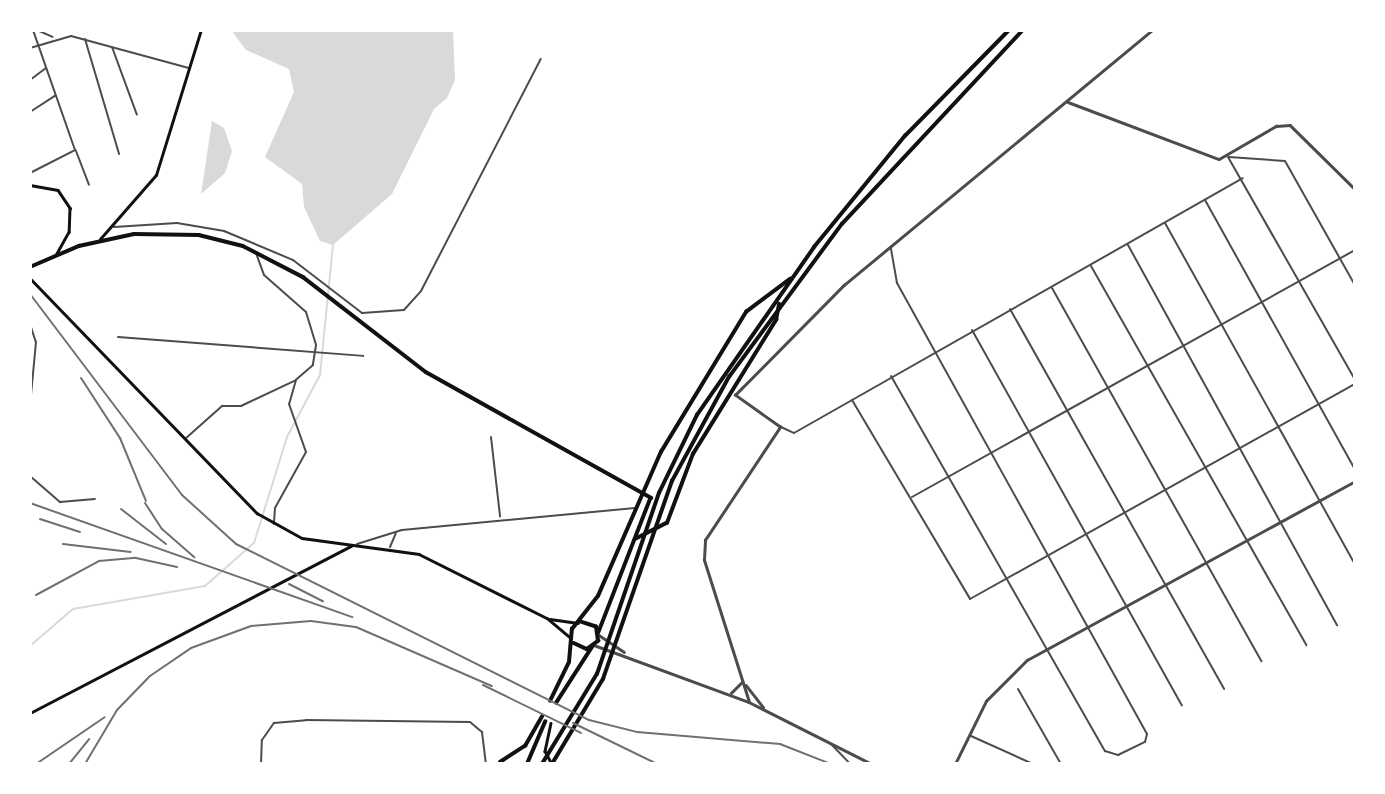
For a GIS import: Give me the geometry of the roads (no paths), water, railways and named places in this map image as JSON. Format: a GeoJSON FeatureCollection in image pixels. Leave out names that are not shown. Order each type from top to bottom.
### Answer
{"type":"FeatureCollection","features":[{"type":"Feature","properties":{"kind":"main road"},"geometry":{"type":"LineString","coordinates":[[100,239],[114,227],[156,175],[201,30]]}},
{"type":"Feature","properties":{"kind":"main road"},"geometry":{"type":"LineString","coordinates":[[542,764],[597,674],[675,456],[766,310],[905,136],[1009,30]]}},
{"type":"Feature","properties":{"kind":"main road"},"geometry":{"type":"LineString","coordinates":[[552,764],[615,652],[681,459],[772,313],[911,143],[1023,30]]}},
{"type":"Feature","properties":{"kind":"main road"},"geometry":{"type":"LineString","coordinates":[[30,186],[58,190],[70,208],[69,232],[54,256]]}},
{"type":"Feature","properties":{"kind":"main road"},"geometry":{"type":"LineString","coordinates":[[30,267],[100,239],[165,232],[257,252],[303,276],[426,372],[651,498],[599,634],[556,704]]}},
{"type":"Feature","properties":{"kind":"main road"},"geometry":{"type":"LineString","coordinates":[[30,278],[184,440],[274,524],[302,538],[390,547],[451,568],[547,618],[572,639],[593,646]]}},
{"type":"Feature","properties":{"kind":"main road"},"geometry":{"type":"LineString","coordinates":[[550,701],[572,639],[642,494],[738,323],[790,279]]}},
{"type":"Feature","properties":{"kind":"main road"},"geometry":{"type":"LineString","coordinates":[[633,541],[667,523],[693,454],[776,320],[779,304]]}},
{"type":"Feature","properties":{"kind":"main road"},"geometry":{"type":"LineString","coordinates":[[30,713],[332,551],[354,545]]}},
{"type":"Feature","properties":{"kind":"main road"},"geometry":{"type":"LineString","coordinates":[[547,618],[580,623],[599,634]]}},
{"type":"Feature","properties":{"kind":"main road"},"geometry":{"type":"LineString","coordinates":[[546,720],[545,751],[552,764]]}},
{"type":"Feature","properties":{"kind":"main road"},"geometry":{"type":"LineString","coordinates":[[500,762],[525,746],[546,720]]}},
{"type":"Feature","properties":{"kind":"main road"},"geometry":{"type":"LineString","coordinates":[[527,764],[546,720]]}},
{"type":"Feature","properties":{"kind":"main road"},"geometry":{"type":"LineString","coordinates":[[489,764],[512,764]]}},
{"type":"Feature","properties":{"kind":"street"},"geometry":{"type":"LineString","coordinates":[[35,30],[54,37],[86,38],[190,68]]}},
{"type":"Feature","properties":{"kind":"street"},"geometry":{"type":"LineString","coordinates":[[35,30],[89,185]]}},
{"type":"Feature","properties":{"kind":"street"},"geometry":{"type":"LineString","coordinates":[[1152,30],[891,245],[813,313],[735,395],[736,402],[794,433],[972,329],[1243,178]]}},
{"type":"Feature","properties":{"kind":"street"},"geometry":{"type":"LineString","coordinates":[[30,48],[38,42],[54,37]]}},
{"type":"Feature","properties":{"kind":"street"},"geometry":{"type":"LineString","coordinates":[[86,38],[89,67],[118,153]]}},
{"type":"Feature","properties":{"kind":"street"},"geometry":{"type":"LineString","coordinates":[[111,46],[137,115]]}},
{"type":"Feature","properties":{"kind":"street"},"geometry":{"type":"LineString","coordinates":[[114,227],[177,223],[224,231],[293,260],[362,313],[404,310],[421,291],[541,59]]}},
{"type":"Feature","properties":{"kind":"street"},"geometry":{"type":"LineString","coordinates":[[30,80],[47,68]]}},
{"type":"Feature","properties":{"kind":"street"},"geometry":{"type":"LineString","coordinates":[[30,112],[56,96]]}},
{"type":"Feature","properties":{"kind":"street"},"geometry":{"type":"LineString","coordinates":[[1066,101],[1193,151],[1285,162],[1355,285]]}},
{"type":"Feature","properties":{"kind":"street"},"geometry":{"type":"LineString","coordinates":[[1228,157],[1276,126],[1290,125],[1355,189]]}},
{"type":"Feature","properties":{"kind":"street"},"geometry":{"type":"LineString","coordinates":[[30,173],[75,150]]}},
{"type":"Feature","properties":{"kind":"street"},"geometry":{"type":"LineString","coordinates":[[852,400],[879,455],[911,498],[970,599],[1089,534],[1162,489],[1319,405],[1355,382],[1243,178],[1228,157]]}},
{"type":"Feature","properties":{"kind":"street"},"geometry":{"type":"LineString","coordinates":[[1204,199],[1263,300],[1355,470]]}},
{"type":"Feature","properties":{"kind":"street"},"geometry":{"type":"LineString","coordinates":[[1165,222],[1281,424],[1355,565]]}},
{"type":"Feature","properties":{"kind":"street"},"geometry":{"type":"LineString","coordinates":[[1128,244],[1337,625]]}},
{"type":"Feature","properties":{"kind":"street"},"geometry":{"type":"LineString","coordinates":[[891,245],[897,283],[990,456],[1147,734],[1130,750],[1104,751],[891,376]]}},
{"type":"Feature","properties":{"kind":"street"},"geometry":{"type":"LineString","coordinates":[[911,498],[1355,250]]}},
{"type":"Feature","properties":{"kind":"street"},"geometry":{"type":"LineString","coordinates":[[184,440],[222,406],[242,406],[296,380],[313,365],[315,349],[306,312],[264,275],[257,252]]}},
{"type":"Feature","properties":{"kind":"street"},"geometry":{"type":"LineString","coordinates":[[1090,265],[1306,645]]}},
{"type":"Feature","properties":{"kind":"street"},"geometry":{"type":"LineString","coordinates":[[1051,287],[1162,489],[1261,661]]}},
{"type":"Feature","properties":{"kind":"street"},"geometry":{"type":"LineString","coordinates":[[1010,308],[1224,689]]}},
{"type":"Feature","properties":{"kind":"street"},"geometry":{"type":"LineString","coordinates":[[30,324],[30,405]]}},
{"type":"Feature","properties":{"kind":"street"},"geometry":{"type":"LineString","coordinates":[[972,329],[1027,433],[1089,534],[1182,705]]}},
{"type":"Feature","properties":{"kind":"street"},"geometry":{"type":"LineString","coordinates":[[118,337],[315,349],[363,356]]}},
{"type":"Feature","properties":{"kind":"street"},"geometry":{"type":"LineString","coordinates":[[274,524],[275,508],[306,452],[288,416],[296,380]]}},
{"type":"Feature","properties":{"kind":"street"},"geometry":{"type":"LineString","coordinates":[[750,702],[704,559],[705,540],[780,427]]}},
{"type":"Feature","properties":{"kind":"street"},"geometry":{"type":"LineString","coordinates":[[491,437],[500,518]]}},
{"type":"Feature","properties":{"kind":"street"},"geometry":{"type":"LineString","coordinates":[[30,476],[60,502],[95,499]]}},
{"type":"Feature","properties":{"kind":"street"},"geometry":{"type":"LineString","coordinates":[[955,764],[993,692],[1047,649],[1203,560],[1247,545],[1355,481]]}},
{"type":"Feature","properties":{"kind":"street"},"geometry":{"type":"LineString","coordinates":[[354,545],[402,530],[500,518],[636,508]]}},
{"type":"Feature","properties":{"kind":"street"},"geometry":{"type":"LineString","coordinates":[[390,547],[402,530]]}},
{"type":"Feature","properties":{"kind":"street"},"geometry":{"type":"LineString","coordinates":[[599,634],[630,655]]}},
{"type":"Feature","properties":{"kind":"street"},"geometry":{"type":"LineString","coordinates":[[593,646],[630,655],[729,693],[766,709],[872,764]]}},
{"type":"Feature","properties":{"kind":"street"},"geometry":{"type":"LineString","coordinates":[[729,693],[741,688],[743,679]]}},
{"type":"Feature","properties":{"kind":"street"},"geometry":{"type":"LineString","coordinates":[[743,679],[766,709]]}},
{"type":"Feature","properties":{"kind":"street"},"geometry":{"type":"LineString","coordinates":[[1018,690],[1061,764]]}},
{"type":"Feature","properties":{"kind":"street"},"geometry":{"type":"LineString","coordinates":[[261,764],[267,730],[293,720],[470,722],[482,732],[489,764]]}},
{"type":"Feature","properties":{"kind":"street"},"geometry":{"type":"LineString","coordinates":[[970,735],[1033,764]]}},
{"type":"Feature","properties":{"kind":"street"},"geometry":{"type":"LineString","coordinates":[[831,743],[850,764]]}},
{"type":"Feature","properties":{"kind":"waterway"},"geometry":{"type":"LineString","coordinates":[[30,646],[73,609],[205,586],[254,543],[287,437],[320,375],[333,244]]}},
{"type":"Feature","properties":{"kind":"railway"},"geometry":{"type":"LineString","coordinates":[[30,294],[182,495],[236,544],[589,720],[637,732],[780,744],[831,764]]}},
{"type":"Feature","properties":{"kind":"railway"},"geometry":{"type":"LineString","coordinates":[[81,378],[120,438],[146,501]]}},
{"type":"Feature","properties":{"kind":"railway"},"geometry":{"type":"LineString","coordinates":[[30,503],[352,617]]}},
{"type":"Feature","properties":{"kind":"railway"},"geometry":{"type":"LineString","coordinates":[[145,503],[162,529],[194,557]]}},
{"type":"Feature","properties":{"kind":"railway"},"geometry":{"type":"LineString","coordinates":[[121,509],[166,544]]}},
{"type":"Feature","properties":{"kind":"railway"},"geometry":{"type":"LineString","coordinates":[[40,519],[80,532]]}},
{"type":"Feature","properties":{"kind":"railway"},"geometry":{"type":"LineString","coordinates":[[63,544],[131,552]]}},
{"type":"Feature","properties":{"kind":"railway"},"geometry":{"type":"LineString","coordinates":[[36,595],[99,561],[136,558],[177,567]]}},
{"type":"Feature","properties":{"kind":"railway"},"geometry":{"type":"LineString","coordinates":[[289,584],[323,601]]}},
{"type":"Feature","properties":{"kind":"railway"},"geometry":{"type":"LineString","coordinates":[[85,764],[117,710],[150,676],[191,648],[251,626],[311,621],[356,627],[492,686]]}},
{"type":"Feature","properties":{"kind":"railway"},"geometry":{"type":"LineString","coordinates":[[483,685],[581,733]]}},
{"type":"Feature","properties":{"kind":"railway"},"geometry":{"type":"LineString","coordinates":[[36,764],[105,717]]}},
{"type":"Feature","properties":{"kind":"railway"},"geometry":{"type":"LineString","coordinates":[[573,723],[657,764]]}},
{"type":"Feature","properties":{"kind":"railway"},"geometry":{"type":"LineString","coordinates":[[69,764],[89,739]]}}]}
